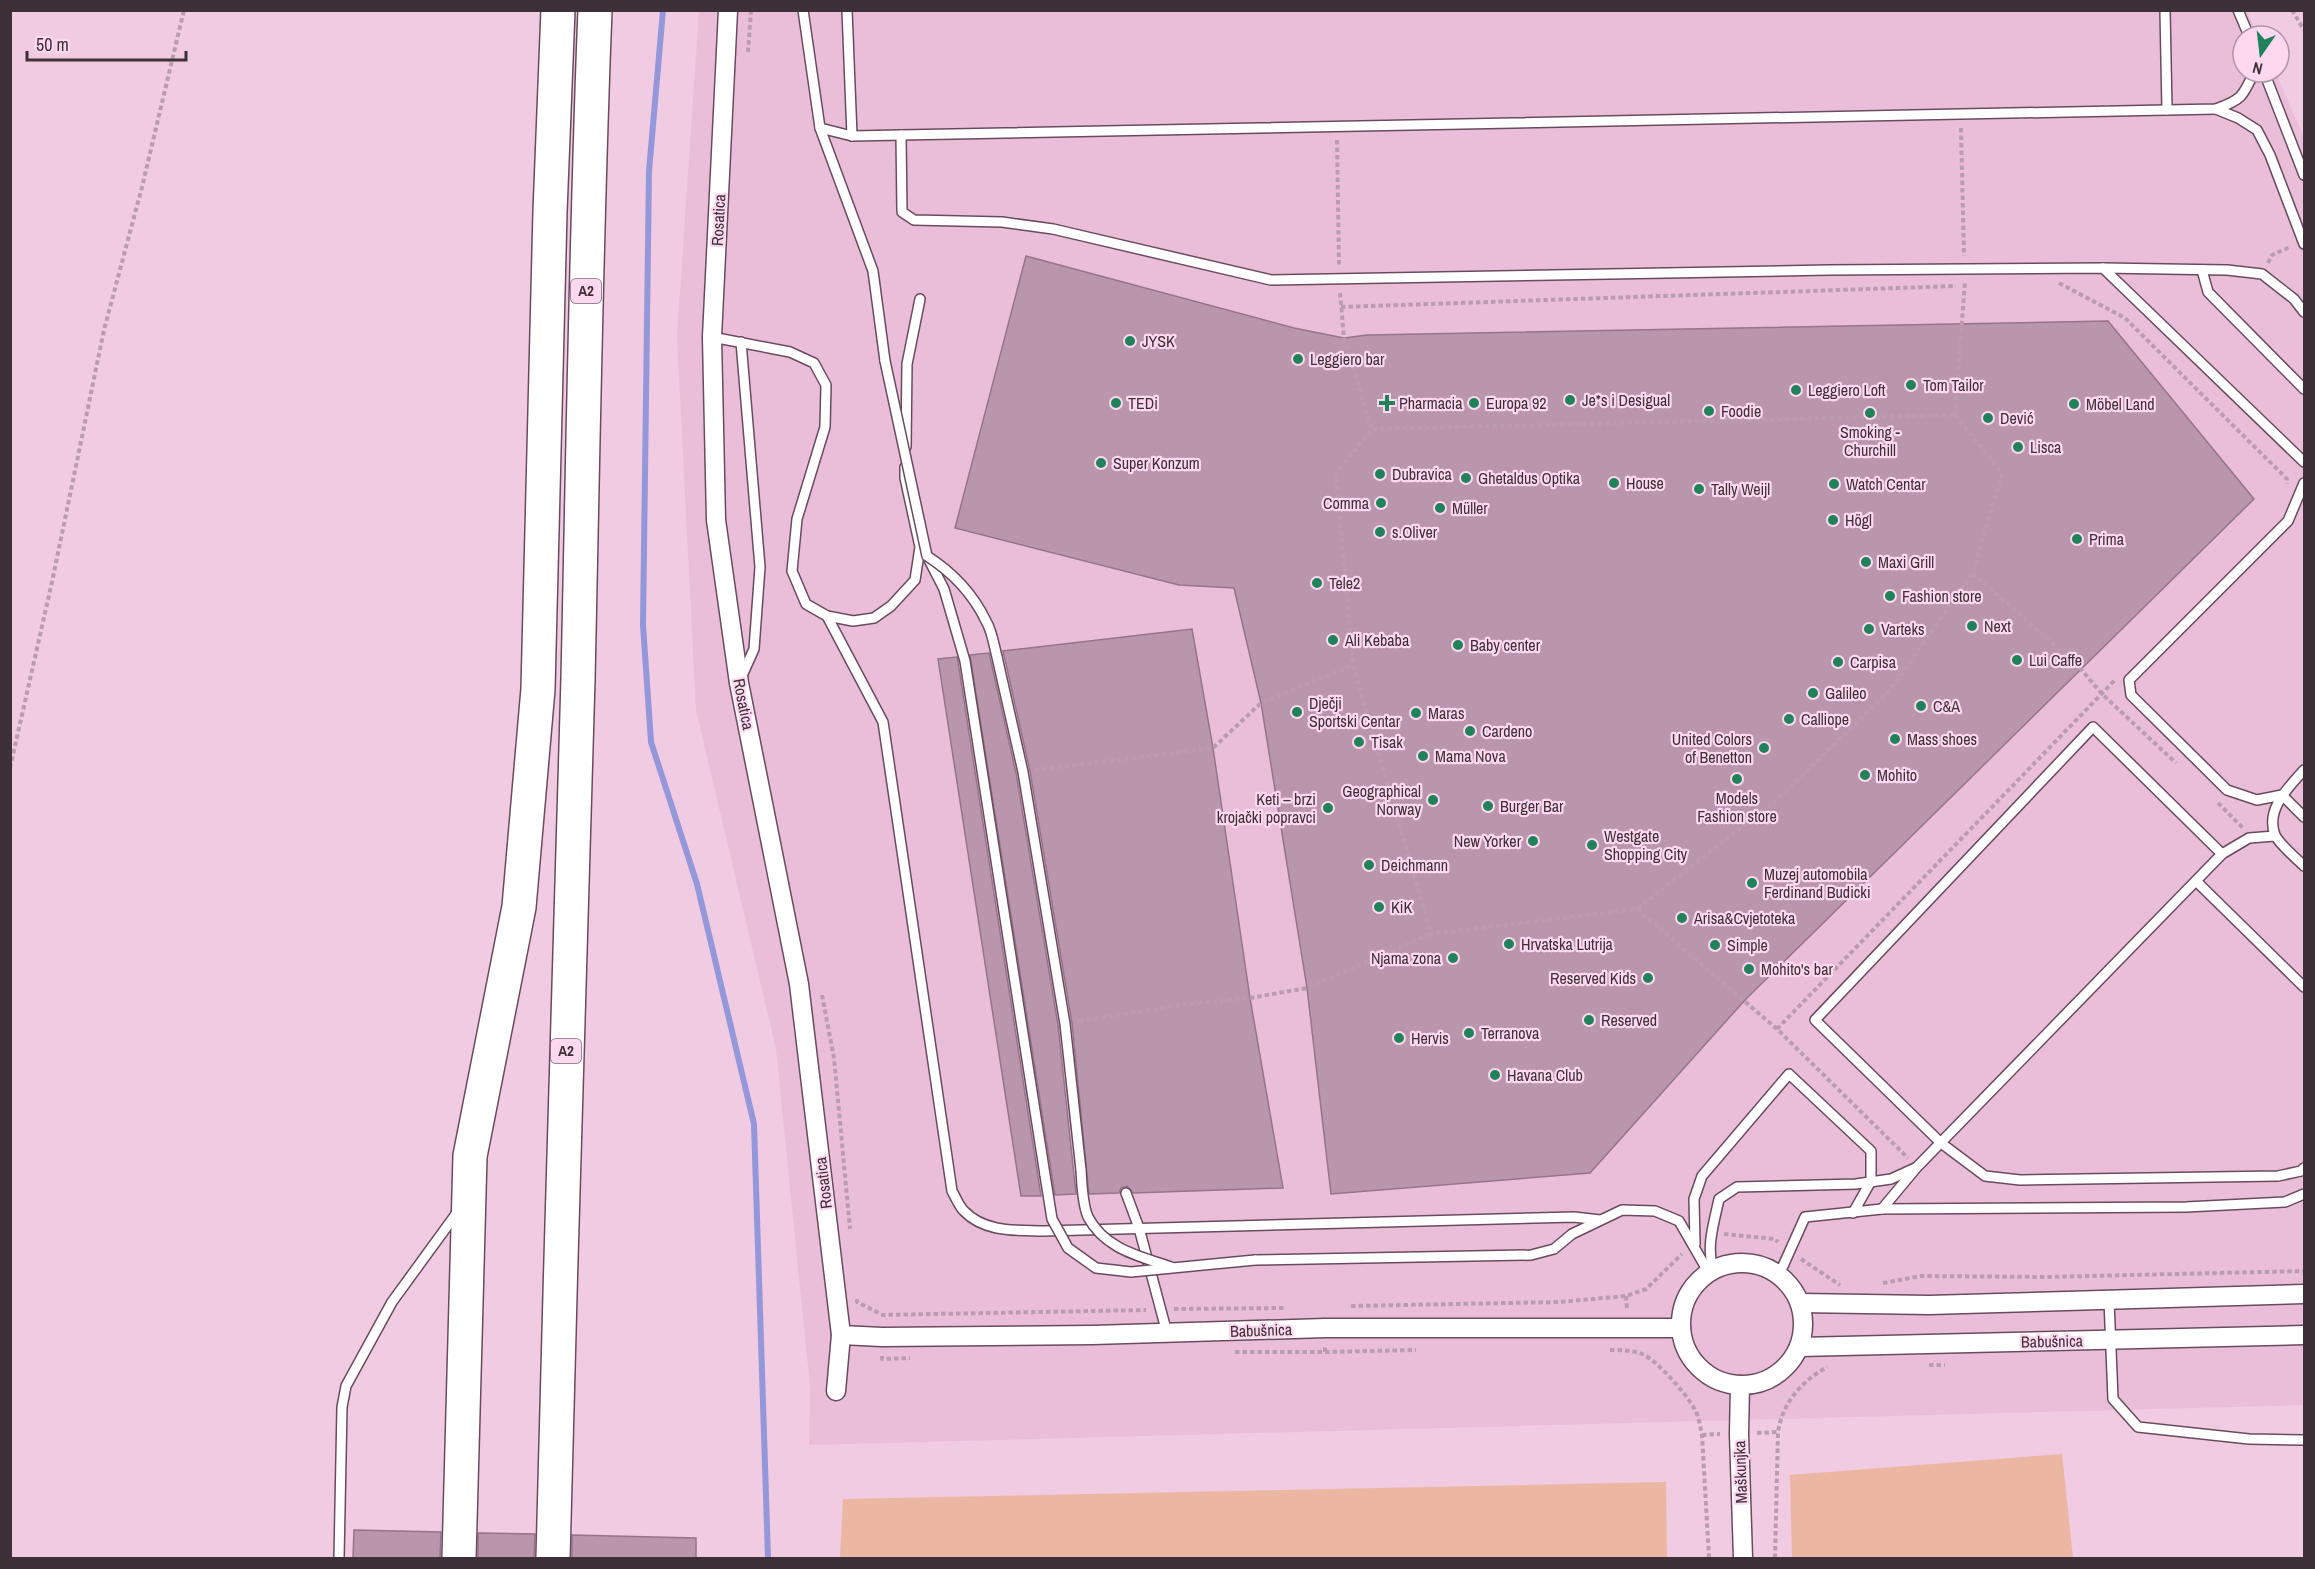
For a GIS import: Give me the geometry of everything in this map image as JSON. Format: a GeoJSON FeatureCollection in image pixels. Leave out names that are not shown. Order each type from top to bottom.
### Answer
{"type":"FeatureCollection","features":[{"type":"Feature","properties":{"kind":"highway","name":"A2"},"geometry":{"type":"LineString","coordinates":[[459,1558],[470,1156],[519,907],[538,689],[550,212],[558,10]]}},
{"type":"Feature","properties":{"kind":"highway","name":"A2"},"geometry":{"type":"LineString","coordinates":[[553,1558],[562,1156],[578,661],[589,150],[595,10]]}},
{"type":"Feature","properties":{"kind":"street","name":"Rosatica"},"geometry":{"type":"LineString","coordinates":[[728,10],[712,337],[716,520],[739,683],[799,984],[841,1335],[836,1391]]}},
{"type":"Feature","properties":{"kind":"street"},"geometry":{"type":"LineString","coordinates":[[1747,1263],[1764,1267],[1779,1275],[1791,1288],[1800,1303],[1803,1318],[1803,1333],[1799,1347],[1789,1363],[1775,1376],[1758,1383],[1740,1385],[1722,1382],[1706,1374],[1693,1361],[1684,1345],[1681,1328],[1682,1311],[1687,1296],[1696,1283],[1711,1271],[1729,1264],[1747,1263]]}},
{"type":"Feature","properties":{"kind":"street"},"geometry":{"type":"LineString","coordinates":[[1800,1303],[1929,1305],[2304,1294]]}},
{"type":"Feature","properties":{"kind":"street","name":"Babušnica"},"geometry":{"type":"LineString","coordinates":[[841,1335],[882,1337],[1167,1333],[1326,1328],[1681,1328]]}},
{"type":"Feature","properties":{"kind":"street","name":"Babušnica"},"geometry":{"type":"LineString","coordinates":[[1799,1347],[2304,1335]]}},
{"type":"Feature","properties":{"kind":"street","name":"Maškunjka"},"geometry":{"type":"LineString","coordinates":[[1740,1385],[1743,1558]]}},
{"type":"Feature","properties":{"kind":"lane"},"geometry":{"type":"LineString","coordinates":[[803,10],[820,128],[873,271],[885,361],[927,556],[944,589],[965,661],[1052,1219],[1068,1248],[1096,1268],[1131,1272],[1255,1260],[1531,1254],[1554,1248],[1572,1234],[1622,1210],[1655,1211],[1679,1221],[1711,1271]]}},
{"type":"Feature","properties":{"kind":"lane"},"geometry":{"type":"LineString","coordinates":[[847,10],[852,136]]}},
{"type":"Feature","properties":{"kind":"lane"},"geometry":{"type":"LineString","coordinates":[[2165,10],[2167,110]]}},
{"type":"Feature","properties":{"kind":"lane"},"geometry":{"type":"LineString","coordinates":[[2238,10],[2244,24]]}},
{"type":"Feature","properties":{"kind":"lane"},"geometry":{"type":"LineString","coordinates":[[820,128],[852,136],[2216,109],[2236,102],[2249,84]]}},
{"type":"Feature","properties":{"kind":"lane"},"geometry":{"type":"LineString","coordinates":[[2269,84],[2304,175]]}},
{"type":"Feature","properties":{"kind":"lane"},"geometry":{"type":"LineString","coordinates":[[2216,109],[2238,118],[2257,130],[2270,155],[2304,242]]}},
{"type":"Feature","properties":{"kind":"lane"},"geometry":{"type":"LineString","coordinates":[[901,135],[902,212],[914,220],[1002,222],[1053,229],[1271,280],[1829,270],[2103,268],[2202,270],[2262,274],[2294,299],[2304,312]]}},
{"type":"Feature","properties":{"kind":"lane"},"geometry":{"type":"LineString","coordinates":[[2103,268],[2304,462]]}},
{"type":"Feature","properties":{"kind":"lane"},"geometry":{"type":"LineString","coordinates":[[2202,270],[2208,292],[2304,389]]}},
{"type":"Feature","properties":{"kind":"lane"},"geometry":{"type":"LineString","coordinates":[[712,337],[790,352],[814,363],[826,385],[825,427],[797,519],[792,571],[806,604],[827,616],[854,621],[874,618],[891,606],[915,580],[920,547],[905,478],[907,364],[920,299]]}},
{"type":"Feature","properties":{"kind":"lane"},"geometry":{"type":"LineString","coordinates":[[739,683],[754,649],[760,567],[741,342]]}},
{"type":"Feature","properties":{"kind":"lane"},"geometry":{"type":"LineString","coordinates":[[2282,795],[2257,800],[2227,790],[2131,695],[2129,681],[2288,521],[2304,483]]}},
{"type":"Feature","properties":{"kind":"lane"},"geometry":{"type":"LineString","coordinates":[[927,556],[948,570],[968,592],[987,621],[997,657],[1023,772],[1065,1023],[1088,1216],[1103,1238],[1120,1250],[1177,1269]]}},
{"type":"Feature","properties":{"kind":"lane"},"geometry":{"type":"LineString","coordinates":[[827,616],[883,722],[952,1191],[964,1211],[981,1224],[999,1229],[1044,1231],[1574,1217],[1600,1220]]}},
{"type":"Feature","properties":{"kind":"lane"},"geometry":{"type":"LineString","coordinates":[[2222,854],[2093,727],[1815,1020],[1941,1143],[1985,1176],[2020,1180],[2278,1176],[2301,1171],[2304,1168]]}},
{"type":"Feature","properties":{"kind":"lane"},"geometry":{"type":"LineString","coordinates":[[2304,770],[2282,795],[2273,813],[2275,836],[2304,866]]}},
{"type":"Feature","properties":{"kind":"lane"},"geometry":{"type":"LineString","coordinates":[[2282,795],[2304,817]]}},
{"type":"Feature","properties":{"kind":"lane"},"geometry":{"type":"LineString","coordinates":[[1882,1209],[1917,1167],[2222,854],[2249,838],[2275,836]]}},
{"type":"Feature","properties":{"kind":"lane"},"geometry":{"type":"LineString","coordinates":[[2196,881],[2304,987]]}},
{"type":"Feature","properties":{"kind":"lane"},"geometry":{"type":"LineString","coordinates":[[1695,1247],[1694,1199],[1702,1176],[1789,1074],[1871,1151],[1871,1181],[1853,1213]]}},
{"type":"Feature","properties":{"kind":"lane"},"geometry":{"type":"LineString","coordinates":[[1711,1271],[1711,1238],[1719,1199],[1737,1187],[1856,1184],[1891,1179],[1917,1167]]}},
{"type":"Feature","properties":{"kind":"lane"},"geometry":{"type":"LineString","coordinates":[[1126,1193],[1139,1228],[1167,1333]]}},
{"type":"Feature","properties":{"kind":"lane"},"geometry":{"type":"LineString","coordinates":[[1779,1275],[1805,1217],[1882,1209],[2186,1207],[2285,1202],[2304,1194]]}},
{"type":"Feature","properties":{"kind":"lane"},"geometry":{"type":"LineString","coordinates":[[339,1558],[342,1407],[346,1386],[392,1302],[469,1196]]}},
{"type":"Feature","properties":{"kind":"lane"},"geometry":{"type":"LineString","coordinates":[[2109,1300],[2113,1399],[2138,1426],[2249,1439],[2304,1440]]}},
{"type":"Feature","properties":{"kind":"path"},"geometry":{"type":"LineString","coordinates":[[10,768],[52,582],[104,330],[142,187],[184,10]]}},
{"type":"Feature","properties":{"kind":"path"},"geometry":{"type":"LineString","coordinates":[[747,58],[751,10]]}},
{"type":"Feature","properties":{"kind":"path"},"geometry":{"type":"LineString","coordinates":[[2292,10],[2304,30]]}},
{"type":"Feature","properties":{"kind":"path"},"geometry":{"type":"LineString","coordinates":[[2262,274],[2272,255],[2304,242]]}},
{"type":"Feature","properties":{"kind":"path"},"geometry":{"type":"LineString","coordinates":[[2056,281],[2125,318],[2287,480],[2287,490]]}},
{"type":"Feature","properties":{"kind":"path"},"geometry":{"type":"LineString","coordinates":[[1341,307],[1965,286]]}},
{"type":"Feature","properties":{"kind":"path"},"geometry":{"type":"LineString","coordinates":[[1065,1023],[1308,988],[1431,934],[1637,909],[1778,799],[1890,690],[1973,573],[2002,473],[1955,415],[1372,429],[1336,473],[1353,665],[1431,934]]}},
{"type":"Feature","properties":{"kind":"path"},"geometry":{"type":"LineString","coordinates":[[1973,573],[2080,668],[2102,694],[2180,767]]}},
{"type":"Feature","properties":{"kind":"path"},"geometry":{"type":"LineString","coordinates":[[1023,772],[1213,748],[1261,703],[1353,665]]}},
{"type":"Feature","properties":{"kind":"path"},"geometry":{"type":"LineString","coordinates":[[1777,1029],[2118,677]]}},
{"type":"Feature","properties":{"kind":"path"},"geometry":{"type":"LineString","coordinates":[[2215,800],[2241,825],[2249,838]]}},
{"type":"Feature","properties":{"kind":"path"},"geometry":{"type":"LineString","coordinates":[[1637,909],[1777,1029],[1917,1167]]}},
{"type":"Feature","properties":{"kind":"path"},"geometry":{"type":"LineString","coordinates":[[820,987],[834,1058],[850,1230]]}},
{"type":"Feature","properties":{"kind":"path"},"geometry":{"type":"LineString","coordinates":[[1725,1234],[1775,1239]]}},
{"type":"Feature","properties":{"kind":"path"},"geometry":{"type":"LineString","coordinates":[[1341,1307],[1559,1302],[1626,1296],[1646,1288],[1680,1256]]}},
{"type":"Feature","properties":{"kind":"path"},"geometry":{"type":"LineString","coordinates":[[1804,1261],[1841,1285],[1848,1286]]}},
{"type":"Feature","properties":{"kind":"path"},"geometry":{"type":"LineString","coordinates":[[1872,1285],[1921,1276],[2046,1277],[2304,1271]]}},
{"type":"Feature","properties":{"kind":"path"},"geometry":{"type":"LineString","coordinates":[[856,1292],[857,1302],[881,1314],[1153,1310]]}},
{"type":"Feature","properties":{"kind":"path"},"geometry":{"type":"LineString","coordinates":[[1173,1309],[1290,1308]]}},
{"type":"Feature","properties":{"kind":"path"},"geometry":{"type":"LineString","coordinates":[[881,1314],[881,1325]]}},
{"type":"Feature","properties":{"kind":"path"},"geometry":{"type":"LineString","coordinates":[[1325,1341],[1325,1352]]}},
{"type":"Feature","properties":{"kind":"path"},"geometry":{"type":"LineString","coordinates":[[1599,1349],[1628,1351],[1644,1355],[1657,1365],[1694,1406],[1702,1435],[1709,1558]]}},
{"type":"Feature","properties":{"kind":"path"},"geometry":{"type":"LineString","coordinates":[[1250,1352],[1421,1350]]}},
{"type":"Feature","properties":{"kind":"path"},"geometry":{"type":"LineString","coordinates":[[1775,1558],[1780,1416],[1786,1403],[1796,1391],[1813,1376],[1833,1364]]}},
{"type":"Feature","properties":{"kind":"shaded area"},"geometry":{"type":"Polygon","coordinates":[[[699,11],[2247,11],[2253,24],[2231,24],[2231,84],[2280,84],[2304,137],[2304,1405],[809,1445],[810,1386],[776,1049],[696,710],[677,337],[699,11]]]}},
{"type":"Feature","properties":{"kind":"shaded area"},"geometry":{"type":"Polygon","coordinates":[[[2062,1454],[2073,1558],[1792,1558],[1790,1475],[2062,1454]]]}},
{"type":"Feature","properties":{"kind":"shaded area"},"geometry":{"type":"Polygon","coordinates":[[[1666,1482],[1667,1558],[840,1558],[843,1499],[1666,1482]]]}},
{"type":"Feature","properties":{"kind":"building","name":"Westgate Shopping City"},"geometry":{"type":"Polygon","coordinates":[[[1026,256],[1294,328],[1344,338],[1367,335],[2108,321],[2254,499],[1745,1000],[1590,1173],[1331,1194],[1307,988],[1261,703],[1234,588],[1179,585],[955,528],[1026,256]]]}},
{"type":"Feature","properties":{"kind":"building"},"geometry":{"type":"Polygon","coordinates":[[[1192,629],[1213,748],[1250,998],[1283,1188],[1133,1193],[1127,1186],[1121,1188],[1119,1193],[1089,1194],[1072,1023],[1030,771],[1003,651],[1192,629]]]}},
{"type":"Feature","properties":{"kind":"building"},"geometry":{"type":"Polygon","coordinates":[[[989,653],[1016,773],[1058,1025],[1076,1194],[1055,1195],[970,655],[989,653]]]}},
{"type":"Feature","properties":{"kind":"building"},"geometry":{"type":"Polygon","coordinates":[[[957,657],[1041,1196],[1021,1196],[938,659],[957,657]]]}},
{"type":"Feature","properties":{"kind":"building"},"geometry":{"type":"Polygon","coordinates":[[[354,1530],[441,1532],[440,1558],[353,1558],[354,1530]]]}},
{"type":"Feature","properties":{"kind":"building"},"geometry":{"type":"Polygon","coordinates":[[[478,1533],[535,1534],[534,1558],[478,1558],[478,1533]]]}},
{"type":"Feature","properties":{"kind":"building"},"geometry":{"type":"Polygon","coordinates":[[[572,1535],[696,1538],[696,1558],[572,1558],[572,1535]]]}},
{"type":"Feature","properties":{"kind":"waterway"},"geometry":{"type":"LineString","coordinates":[[663,10],[649,171],[643,625],[651,742],[697,884],[754,1124],[768,1558]]}},
{"type":"Feature","properties":{"kind":"place","name":"JYSK"},"geometry":{"type":"Point","coordinates":[1130,341]}},
{"type":"Feature","properties":{"kind":"place","name":"Leggiero bar"},"geometry":{"type":"Point","coordinates":[1298,359]}},
{"type":"Feature","properties":{"kind":"place","name":"Tom Tailor"},"geometry":{"type":"Point","coordinates":[1911,385]}},
{"type":"Feature","properties":{"kind":"place","name":"Leggiero Loft"},"geometry":{"type":"Point","coordinates":[1796,390]}},
{"type":"Feature","properties":{"kind":"place","name":"Je*s i Desigual"},"geometry":{"type":"Point","coordinates":[1570,400]}},
{"type":"Feature","properties":{"kind":"place","name":"TEDi"},"geometry":{"type":"Point","coordinates":[1116,403]}},
{"type":"Feature","properties":{"kind":"place","name":"Pharmacia"},"geometry":{"type":"Point","coordinates":[1387,403]}},
{"type":"Feature","properties":{"kind":"place","name":"Europa 92"},"geometry":{"type":"Point","coordinates":[1474,403]}},
{"type":"Feature","properties":{"kind":"place","name":"Möbel Land"},"geometry":{"type":"Point","coordinates":[2074,404]}},
{"type":"Feature","properties":{"kind":"place","name":"Foodie"},"geometry":{"type":"Point","coordinates":[1709,411]}},
{"type":"Feature","properties":{"kind":"place","name":"Smoking - Churchill"},"geometry":{"type":"Point","coordinates":[1870,413]}},
{"type":"Feature","properties":{"kind":"place","name":"Dević"},"geometry":{"type":"Point","coordinates":[1988,418]}},
{"type":"Feature","properties":{"kind":"place","name":"Lisca"},"geometry":{"type":"Point","coordinates":[2018,447]}},
{"type":"Feature","properties":{"kind":"place","name":"Super Konzum"},"geometry":{"type":"Point","coordinates":[1101,463]}},
{"type":"Feature","properties":{"kind":"place","name":"Dubravica"},"geometry":{"type":"Point","coordinates":[1380,474]}},
{"type":"Feature","properties":{"kind":"place","name":"Ghetaldus Optika"},"geometry":{"type":"Point","coordinates":[1466,478]}},
{"type":"Feature","properties":{"kind":"place","name":"House"},"geometry":{"type":"Point","coordinates":[1614,483]}},
{"type":"Feature","properties":{"kind":"place","name":"Watch Centar"},"geometry":{"type":"Point","coordinates":[1834,484]}},
{"type":"Feature","properties":{"kind":"place","name":"Tally Weijl"},"geometry":{"type":"Point","coordinates":[1699,489]}},
{"type":"Feature","properties":{"kind":"place","name":"Comma"},"geometry":{"type":"Point","coordinates":[1381,503]}},
{"type":"Feature","properties":{"kind":"place","name":"Müller"},"geometry":{"type":"Point","coordinates":[1440,508]}},
{"type":"Feature","properties":{"kind":"place","name":"Högl"},"geometry":{"type":"Point","coordinates":[1833,520]}},
{"type":"Feature","properties":{"kind":"place","name":"s.Oliver"},"geometry":{"type":"Point","coordinates":[1380,532]}},
{"type":"Feature","properties":{"kind":"place","name":"Prima"},"geometry":{"type":"Point","coordinates":[2077,539]}},
{"type":"Feature","properties":{"kind":"place","name":"Maxi Grill"},"geometry":{"type":"Point","coordinates":[1866,562]}},
{"type":"Feature","properties":{"kind":"place","name":"Tele2"},"geometry":{"type":"Point","coordinates":[1317,583]}},
{"type":"Feature","properties":{"kind":"place","name":"Fashion store"},"geometry":{"type":"Point","coordinates":[1890,596]}},
{"type":"Feature","properties":{"kind":"place","name":"Next"},"geometry":{"type":"Point","coordinates":[1972,626]}},
{"type":"Feature","properties":{"kind":"place","name":"Varteks"},"geometry":{"type":"Point","coordinates":[1869,629]}},
{"type":"Feature","properties":{"kind":"place","name":"Ali Kebaba"},"geometry":{"type":"Point","coordinates":[1333,640]}},
{"type":"Feature","properties":{"kind":"place","name":"Baby center"},"geometry":{"type":"Point","coordinates":[1458,645]}},
{"type":"Feature","properties":{"kind":"place","name":"Lui Caffe"},"geometry":{"type":"Point","coordinates":[2017,660]}},
{"type":"Feature","properties":{"kind":"place","name":"Carpisa"},"geometry":{"type":"Point","coordinates":[1838,662]}},
{"type":"Feature","properties":{"kind":"place","name":"Galileo"},"geometry":{"type":"Point","coordinates":[1813,693]}},
{"type":"Feature","properties":{"kind":"place","name":"C&A"},"geometry":{"type":"Point","coordinates":[1921,706]}},
{"type":"Feature","properties":{"kind":"place","name":"Dječji Sportski Centar"},"geometry":{"type":"Point","coordinates":[1297,712]}},
{"type":"Feature","properties":{"kind":"place","name":"Maras"},"geometry":{"type":"Point","coordinates":[1416,713]}},
{"type":"Feature","properties":{"kind":"place","name":"Calliope"},"geometry":{"type":"Point","coordinates":[1789,719]}},
{"type":"Feature","properties":{"kind":"place","name":"Cardeno"},"geometry":{"type":"Point","coordinates":[1470,731]}},
{"type":"Feature","properties":{"kind":"place","name":"Mass shoes"},"geometry":{"type":"Point","coordinates":[1895,739]}},
{"type":"Feature","properties":{"kind":"place","name":"Tisak"},"geometry":{"type":"Point","coordinates":[1359,742]}},
{"type":"Feature","properties":{"kind":"place","name":"United Colors of Benetton"},"geometry":{"type":"Point","coordinates":[1764,748]}},
{"type":"Feature","properties":{"kind":"place","name":"Mama Nova"},"geometry":{"type":"Point","coordinates":[1423,756]}},
{"type":"Feature","properties":{"kind":"place","name":"Mohito"},"geometry":{"type":"Point","coordinates":[1865,775]}},
{"type":"Feature","properties":{"kind":"place","name":"Models Fashion store"},"geometry":{"type":"Point","coordinates":[1737,779]}},
{"type":"Feature","properties":{"kind":"place","name":"Geographical Norway"},"geometry":{"type":"Point","coordinates":[1433,800]}},
{"type":"Feature","properties":{"kind":"place","name":"Burger Bar"},"geometry":{"type":"Point","coordinates":[1488,806]}},
{"type":"Feature","properties":{"kind":"place","name":"Keti – brzi krojački popravci"},"geometry":{"type":"Point","coordinates":[1328,808]}},
{"type":"Feature","properties":{"kind":"place","name":"New Yorker"},"geometry":{"type":"Point","coordinates":[1533,841]}},
{"type":"Feature","properties":{"kind":"place","name":"Westgate Shopping City"},"geometry":{"type":"Point","coordinates":[1592,845]}},
{"type":"Feature","properties":{"kind":"place","name":"Deichmann"},"geometry":{"type":"Point","coordinates":[1369,865]}},
{"type":"Feature","properties":{"kind":"place","name":"Muzej automobila Ferdinand Budicki"},"geometry":{"type":"Point","coordinates":[1752,883]}},
{"type":"Feature","properties":{"kind":"place","name":"KiK"},"geometry":{"type":"Point","coordinates":[1379,907]}},
{"type":"Feature","properties":{"kind":"place","name":"Arisa&Cvjetoteka"},"geometry":{"type":"Point","coordinates":[1682,918]}},
{"type":"Feature","properties":{"kind":"place","name":"Hrvatska Lutrija"},"geometry":{"type":"Point","coordinates":[1509,944]}},
{"type":"Feature","properties":{"kind":"place","name":"Simple"},"geometry":{"type":"Point","coordinates":[1715,945]}},
{"type":"Feature","properties":{"kind":"place","name":"Njama zona"},"geometry":{"type":"Point","coordinates":[1453,958]}},
{"type":"Feature","properties":{"kind":"place","name":"Mohito's bar"},"geometry":{"type":"Point","coordinates":[1749,969]}},
{"type":"Feature","properties":{"kind":"place","name":"Reserved Kids"},"geometry":{"type":"Point","coordinates":[1648,978]}},
{"type":"Feature","properties":{"kind":"place","name":"Reserved"},"geometry":{"type":"Point","coordinates":[1589,1020]}},
{"type":"Feature","properties":{"kind":"place","name":"Terranova"},"geometry":{"type":"Point","coordinates":[1469,1033]}},
{"type":"Feature","properties":{"kind":"place","name":"Hervis"},"geometry":{"type":"Point","coordinates":[1399,1038]}},
{"type":"Feature","properties":{"kind":"place","name":"Havana Club"},"geometry":{"type":"Point","coordinates":[1495,1075]}}]}
